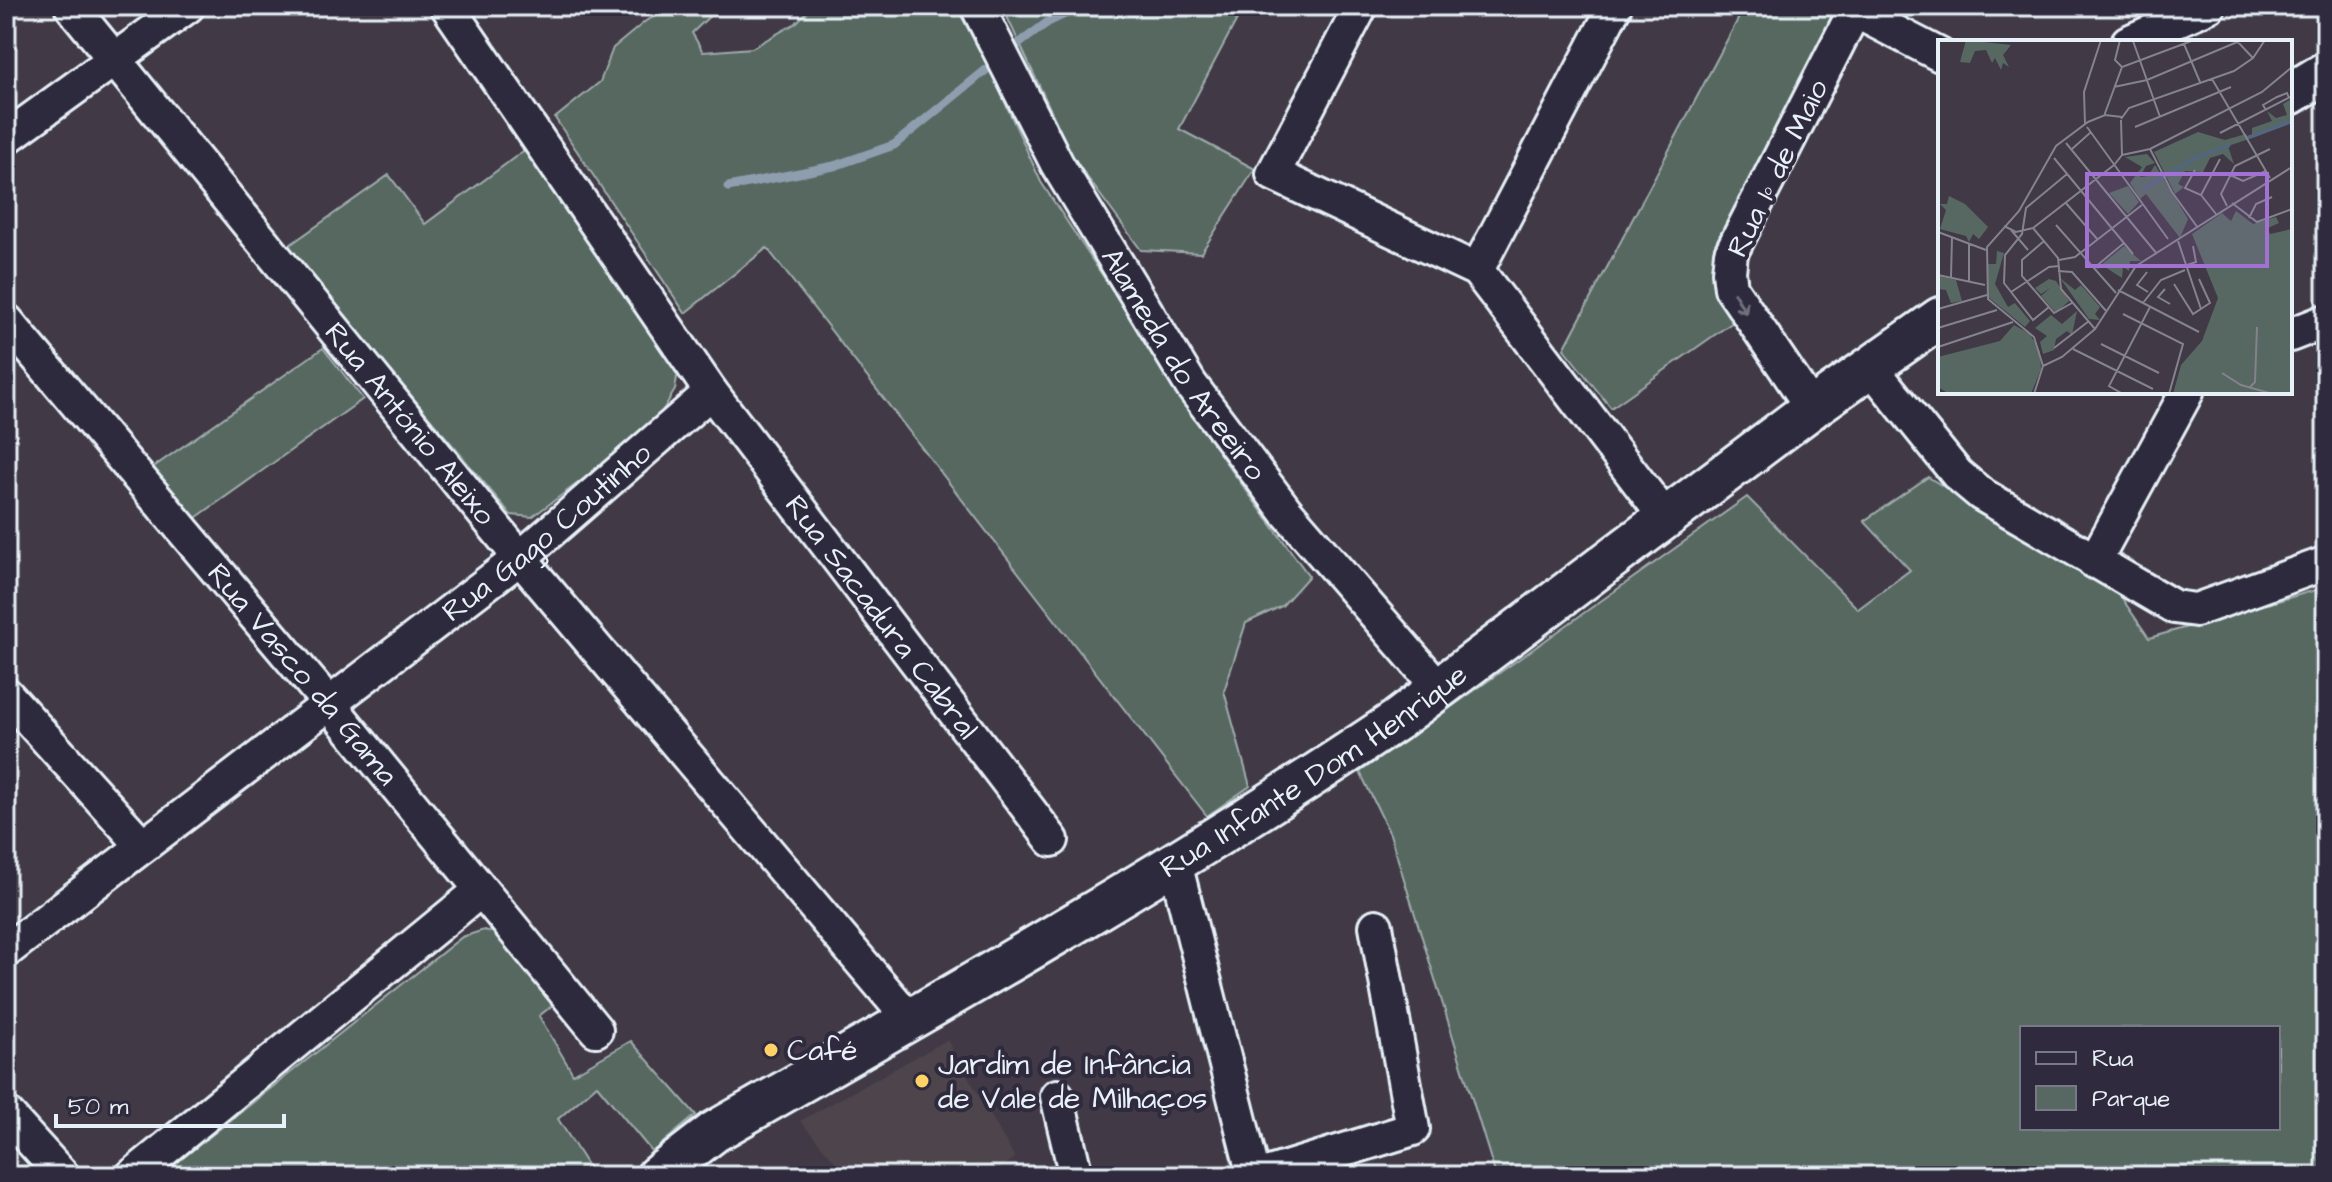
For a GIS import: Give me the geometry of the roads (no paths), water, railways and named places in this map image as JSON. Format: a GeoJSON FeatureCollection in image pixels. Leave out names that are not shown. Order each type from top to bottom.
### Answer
{"type":"FeatureCollection","features":[{"type":"Feature","properties":{"kind":"street","name":"Rua António Aleixo"},"geometry":{"type":"LineString","coordinates":[[71,6],[520,558],[911,1021]]}},
{"type":"Feature","properties":{"kind":"street"},"geometry":{"type":"LineString","coordinates":[[6,138],[188,6]]}},
{"type":"Feature","properties":{"kind":"street"},"geometry":{"type":"LineString","coordinates":[[447,6],[711,392]]}},
{"type":"Feature","properties":{"kind":"street","name":"Alameda do Areeiro"},"geometry":{"type":"LineString","coordinates":[[977,6],[1057,164],[1191,385],[1286,511],[1439,688]]}},
{"type":"Feature","properties":{"kind":"street"},"geometry":{"type":"LineString","coordinates":[[1361,6],[1273,174],[1477,270],[1665,517]]}},
{"type":"Feature","properties":{"kind":"street"},"geometry":{"type":"LineString","coordinates":[[1477,270],[1615,6]]}},
{"type":"Feature","properties":{"kind":"street"},"geometry":{"type":"LineString","coordinates":[[2132,40],[2209,6]]}},
{"type":"Feature","properties":{"kind":"street"},"geometry":{"type":"LineString","coordinates":[[1856,9],[1938,54]]}},
{"type":"Feature","properties":{"kind":"street","name":"Rua 1º de Maio"},"geometry":{"type":"LineString","coordinates":[[1812,408],[1731,288],[1731,253],[1856,9]]}},
{"type":"Feature","properties":{"kind":"street"},"geometry":{"type":"LineString","coordinates":[[2292,93],[2326,72]]}},
{"type":"Feature","properties":{"kind":"street","name":"Rua Infante Dom Henrique"},"geometry":{"type":"LineString","coordinates":[[657,1176],[714,1132],[1096,913],[1348,753],[1397,720],[1812,408],[1938,319]]}},
{"type":"Feature","properties":{"kind":"street","name":"Rua Vasco da Gama"},"geometry":{"type":"LineString","coordinates":[[6,320],[330,705],[596,1030]]}},
{"type":"Feature","properties":{"kind":"street"},"geometry":{"type":"LineString","coordinates":[[2292,334],[2326,321]]}},
{"type":"Feature","properties":{"kind":"street"},"geometry":{"type":"LineString","coordinates":[[1870,366],[1957,474],[1981,494],[2174,607],[2196,610],[2326,563]]}},
{"type":"Feature","properties":{"kind":"street","name":"Rua Gago Coutinho"},"geometry":{"type":"LineString","coordinates":[[6,951],[520,558],[711,392]]}},
{"type":"Feature","properties":{"kind":"street","name":"Rua Sacadura Cabral"},"geometry":{"type":"LineString","coordinates":[[711,392],[1052,840]]}},
{"type":"Feature","properties":{"kind":"street"},"geometry":{"type":"LineString","coordinates":[[2094,562],[2186,394]]}},
{"type":"Feature","properties":{"kind":"street"},"geometry":{"type":"LineString","coordinates":[[6,694],[143,846]]}},
{"type":"Feature","properties":{"kind":"street"},"geometry":{"type":"LineString","coordinates":[[1175,863],[1257,1176],[1413,1129],[1376,926]]}},
{"type":"Feature","properties":{"kind":"street"},"geometry":{"type":"LineString","coordinates":[[132,1176],[480,891]]}},
{"type":"Feature","properties":{"kind":"street"},"geometry":{"type":"LineString","coordinates":[[1057,1096],[1076,1176]]}},
{"type":"Feature","properties":{"kind":"street"},"geometry":{"type":"LineString","coordinates":[[6,1113],[63,1176]]}},
{"type":"Feature","properties":{"kind":"waterway"},"geometry":{"type":"LineString","coordinates":[[1008,52],[1048,22],[1082,6]]}},
{"type":"Feature","properties":{"kind":"waterway"},"geometry":{"type":"LineString","coordinates":[[728,187],[834,166],[894,145],[997,61]]}},
{"type":"Feature","properties":{"kind":"place","name":"Café"},"geometry":{"type":"Point","coordinates":[771,1050]}},
{"type":"Feature","properties":{"kind":"place","name":"Jardim de Infância de Vale de Milhaços"},"geometry":{"type":"Point","coordinates":[922,1081]}}]}
